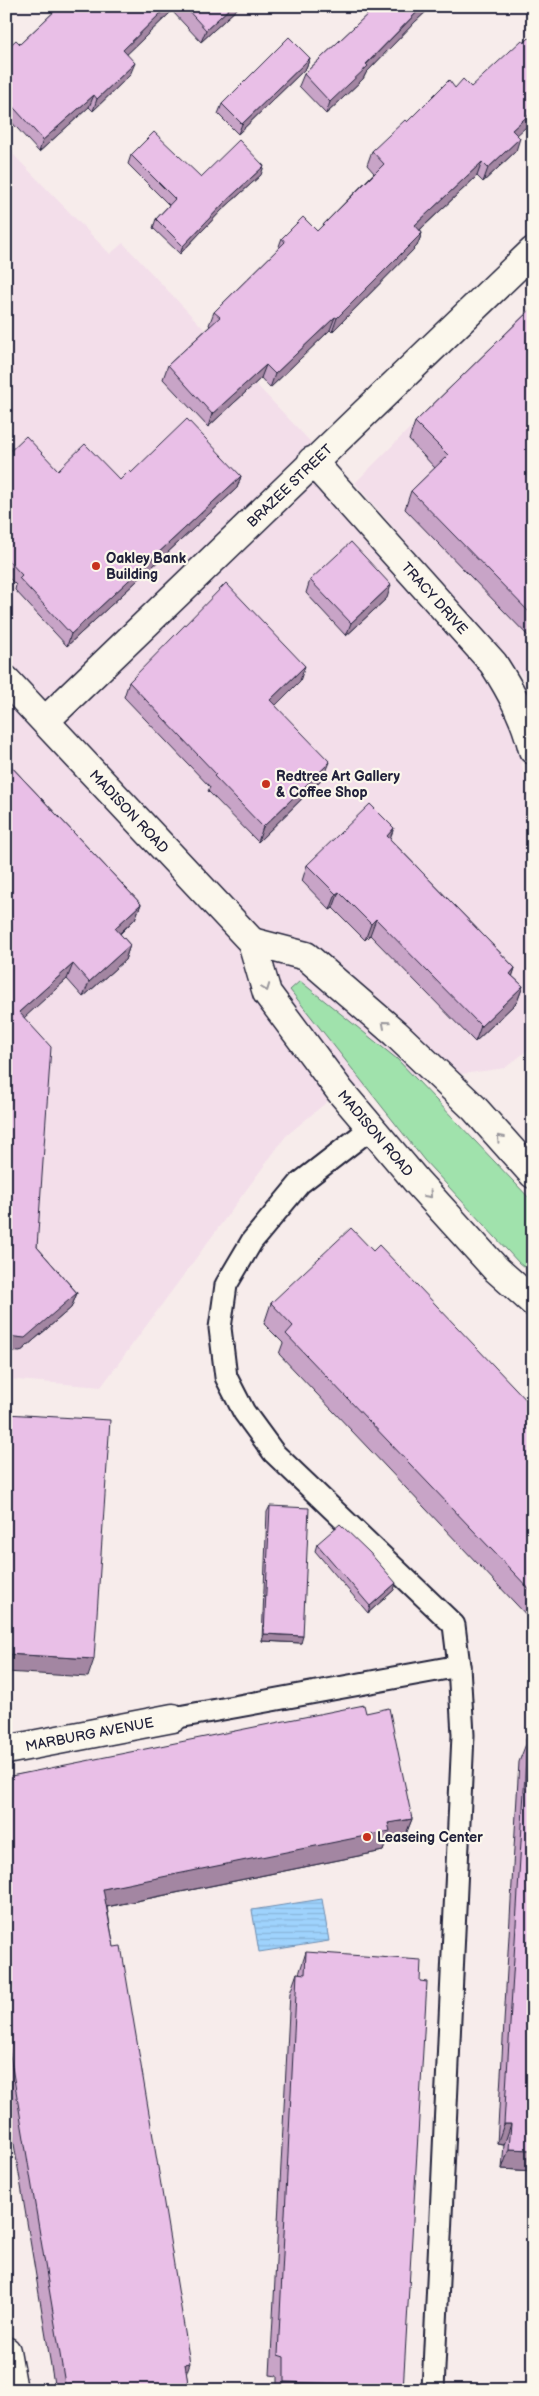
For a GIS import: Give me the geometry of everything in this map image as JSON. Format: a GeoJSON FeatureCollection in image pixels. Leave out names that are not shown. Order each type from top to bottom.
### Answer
{"type":"FeatureCollection","features":[{"type":"Feature","properties":{"kind":"street","name":"BRAZEE STREET"},"geometry":{"type":"LineString","coordinates":[[46,720],[312,461],[533,251]]}},
{"type":"Feature","properties":{"kind":"street","name":"TRACY DRIVE"},"geometry":{"type":"LineString","coordinates":[[312,461],[493,663],[513,695],[528,728],[533,750]]}},
{"type":"Feature","properties":{"kind":"street","name":"MADISON ROAD"},"geometry":{"type":"LineString","coordinates":[[6,680],[46,720],[252,942],[267,993],[340,1091],[496,1269],[533,1302]]}},
{"type":"Feature","properties":{"kind":"street"},"geometry":{"type":"LineString","coordinates":[[252,942],[306,956],[395,1033],[474,1108],[533,1174]]}},
{"type":"Feature","properties":{"kind":"street","name":"MARBURG AVENUE"},"geometry":{"type":"LineString","coordinates":[[6,1750],[173,1718]]}},
{"type":"Feature","properties":{"kind":"street"},"geometry":{"type":"LineString","coordinates":[[6,2350],[13,2390]]}},
{"type":"Feature","properties":{"kind":"lane"},"geometry":{"type":"LineString","coordinates":[[371,1128],[300,1183],[252,1241],[226,1285],[220,1328],[226,1377],[244,1412],[274,1454],[454,1625],[459,1666],[463,1735],[433,2390]]}},
{"type":"Feature","properties":{"kind":"lane"},"geometry":{"type":"LineString","coordinates":[[173,1718],[459,1666]]}},
{"type":"Feature","properties":{"kind":"shaded area"},"geometry":{"type":"Polygon","coordinates":[[[6,147],[110,254],[123,243],[321,453],[313,462],[478,668],[514,727],[531,811],[533,1046],[505,1068],[340,1091],[286,1136],[101,1387],[6,1379],[6,147]]]}},
{"type":"Feature","properties":{"kind":"shaded area"},"geometry":{"type":"Polygon","coordinates":[[[533,305],[533,699],[525,680],[355,483],[533,305]]]}},
{"type":"Feature","properties":{"kind":"green space"},"geometry":{"type":"Polygon","coordinates":[[[300,981],[397,1059],[533,1202],[533,1274],[519,1263],[424,1160],[290,990],[300,981]]]}},
{"type":"Feature","properties":{"kind":"water"},"geometry":{"type":"Polygon","coordinates":[[[322,1899],[329,1941],[259,1952],[252,1910],[322,1899]]]}},
{"type":"Feature","properties":{"kind":"building"},"geometry":{"type":"Polygon","coordinates":[[[60,6],[168,6],[123,50],[135,63],[97,99],[94,95],[43,140],[6,99],[6,49],[16,40],[20,44],[60,6]]]}},
{"type":"Feature","properties":{"kind":"building"},"geometry":{"type":"Polygon","coordinates":[[[184,6],[232,6],[206,30],[184,6]]]}},
{"type":"Feature","properties":{"kind":"building"},"geometry":{"type":"Polygon","coordinates":[[[372,6],[423,6],[366,64],[368,66],[330,102],[304,74],[371,11],[369,9],[372,6]]]}},
{"type":"Feature","properties":{"kind":"building"},"geometry":{"type":"Polygon","coordinates":[[[533,34],[533,111],[512,130],[520,138],[488,168],[482,162],[415,225],[422,233],[337,318],[335,317],[275,374],[266,365],[212,414],[168,365],[220,317],[214,312],[285,242],[282,238],[303,217],[317,231],[384,164],[372,151],[405,120],[407,122],[449,80],[455,88],[463,79],[471,87],[522,40],[524,43],[533,34]]]}},
{"type":"Feature","properties":{"kind":"building"},"geometry":{"type":"Polygon","coordinates":[[[289,37],[310,58],[242,124],[222,104],[289,37]]]}},
{"type":"Feature","properties":{"kind":"building"},"geometry":{"type":"Polygon","coordinates":[[[154,132],[201,177],[239,140],[264,166],[225,202],[183,246],[156,219],[175,199],[131,155],[154,132]]]}},
{"type":"Feature","properties":{"kind":"building"},"geometry":{"type":"Polygon","coordinates":[[[533,307],[533,418],[529,422],[533,426],[533,616],[411,491],[448,455],[415,422],[533,307]]]}},
{"type":"Feature","properties":{"kind":"building"},"geometry":{"type":"Polygon","coordinates":[[[187,419],[241,476],[71,634],[19,578],[22,575],[6,558],[6,455],[26,436],[58,470],[85,444],[120,480],[129,471],[131,473],[187,419]]]}},
{"type":"Feature","properties":{"kind":"building"},"geometry":{"type":"Polygon","coordinates":[[[351,542],[391,585],[351,623],[310,580],[351,542]]]}},
{"type":"Feature","properties":{"kind":"building"},"geometry":{"type":"Polygon","coordinates":[[[226,583],[305,666],[270,700],[330,762],[263,827],[129,682],[226,583]]]}},
{"type":"Feature","properties":{"kind":"building"},"geometry":{"type":"Polygon","coordinates":[[[6,761],[141,904],[115,928],[130,945],[89,982],[73,964],[19,1012],[51,1047],[37,1247],[77,1293],[25,1338],[6,1336],[6,761]]]}},
{"type":"Feature","properties":{"kind":"building"},"geometry":{"type":"Polygon","coordinates":[[[370,804],[394,828],[387,836],[515,968],[510,974],[523,986],[481,1026],[376,919],[371,924],[339,892],[336,894],[307,865],[370,804]]]}},
{"type":"Feature","properties":{"kind":"building"},"geometry":{"type":"Polygon","coordinates":[[[351,1228],[373,1251],[379,1245],[533,1407],[533,1593],[286,1334],[293,1326],[271,1303],[351,1228]]]}},
{"type":"Feature","properties":{"kind":"building"},"geometry":{"type":"Polygon","coordinates":[[[6,1414],[110,1420],[94,1659],[6,1654],[6,1414]]]}},
{"type":"Feature","properties":{"kind":"building"},"geometry":{"type":"Polygon","coordinates":[[[270,1506],[309,1508],[303,1636],[264,1634],[270,1506]]]}},
{"type":"Feature","properties":{"kind":"building"},"geometry":{"type":"Polygon","coordinates":[[[340,1524],[370,1553],[396,1583],[370,1606],[317,1544],[340,1524]]]}},
{"type":"Feature","properties":{"kind":"building"},"geometry":{"type":"Polygon","coordinates":[[[364,1705],[366,1713],[389,1708],[412,1819],[388,1823],[390,1831],[103,1889],[114,1947],[121,1946],[190,2363],[185,2364],[189,2390],[72,2390],[71,2383],[65,2384],[6,2031],[6,1777],[364,1705]]]}},
{"type":"Feature","properties":{"kind":"building"},"geometry":{"type":"Polygon","coordinates":[[[527,1742],[533,1742],[533,2150],[509,2149],[511,2124],[504,2124],[527,1742]]]}},
{"type":"Feature","properties":{"kind":"building"},"geometry":{"type":"Polygon","coordinates":[[[306,1952],[421,1960],[420,1981],[427,1982],[403,2390],[375,2390],[375,2385],[284,2382],[284,2357],[278,2355],[297,1973],[305,1974],[306,1952]]]}},
{"type":"Feature","properties":{"kind":"place","name":"Oakley Bank Building"},"geometry":{"type":"Point","coordinates":[96,566]}},
{"type":"Feature","properties":{"kind":"place","name":"Redtree Art Gallery & Coffee Shop"},"geometry":{"type":"Point","coordinates":[266,784]}},
{"type":"Feature","properties":{"kind":"place","name":"Leaseing Center"},"geometry":{"type":"Point","coordinates":[367,1837]}}]}
